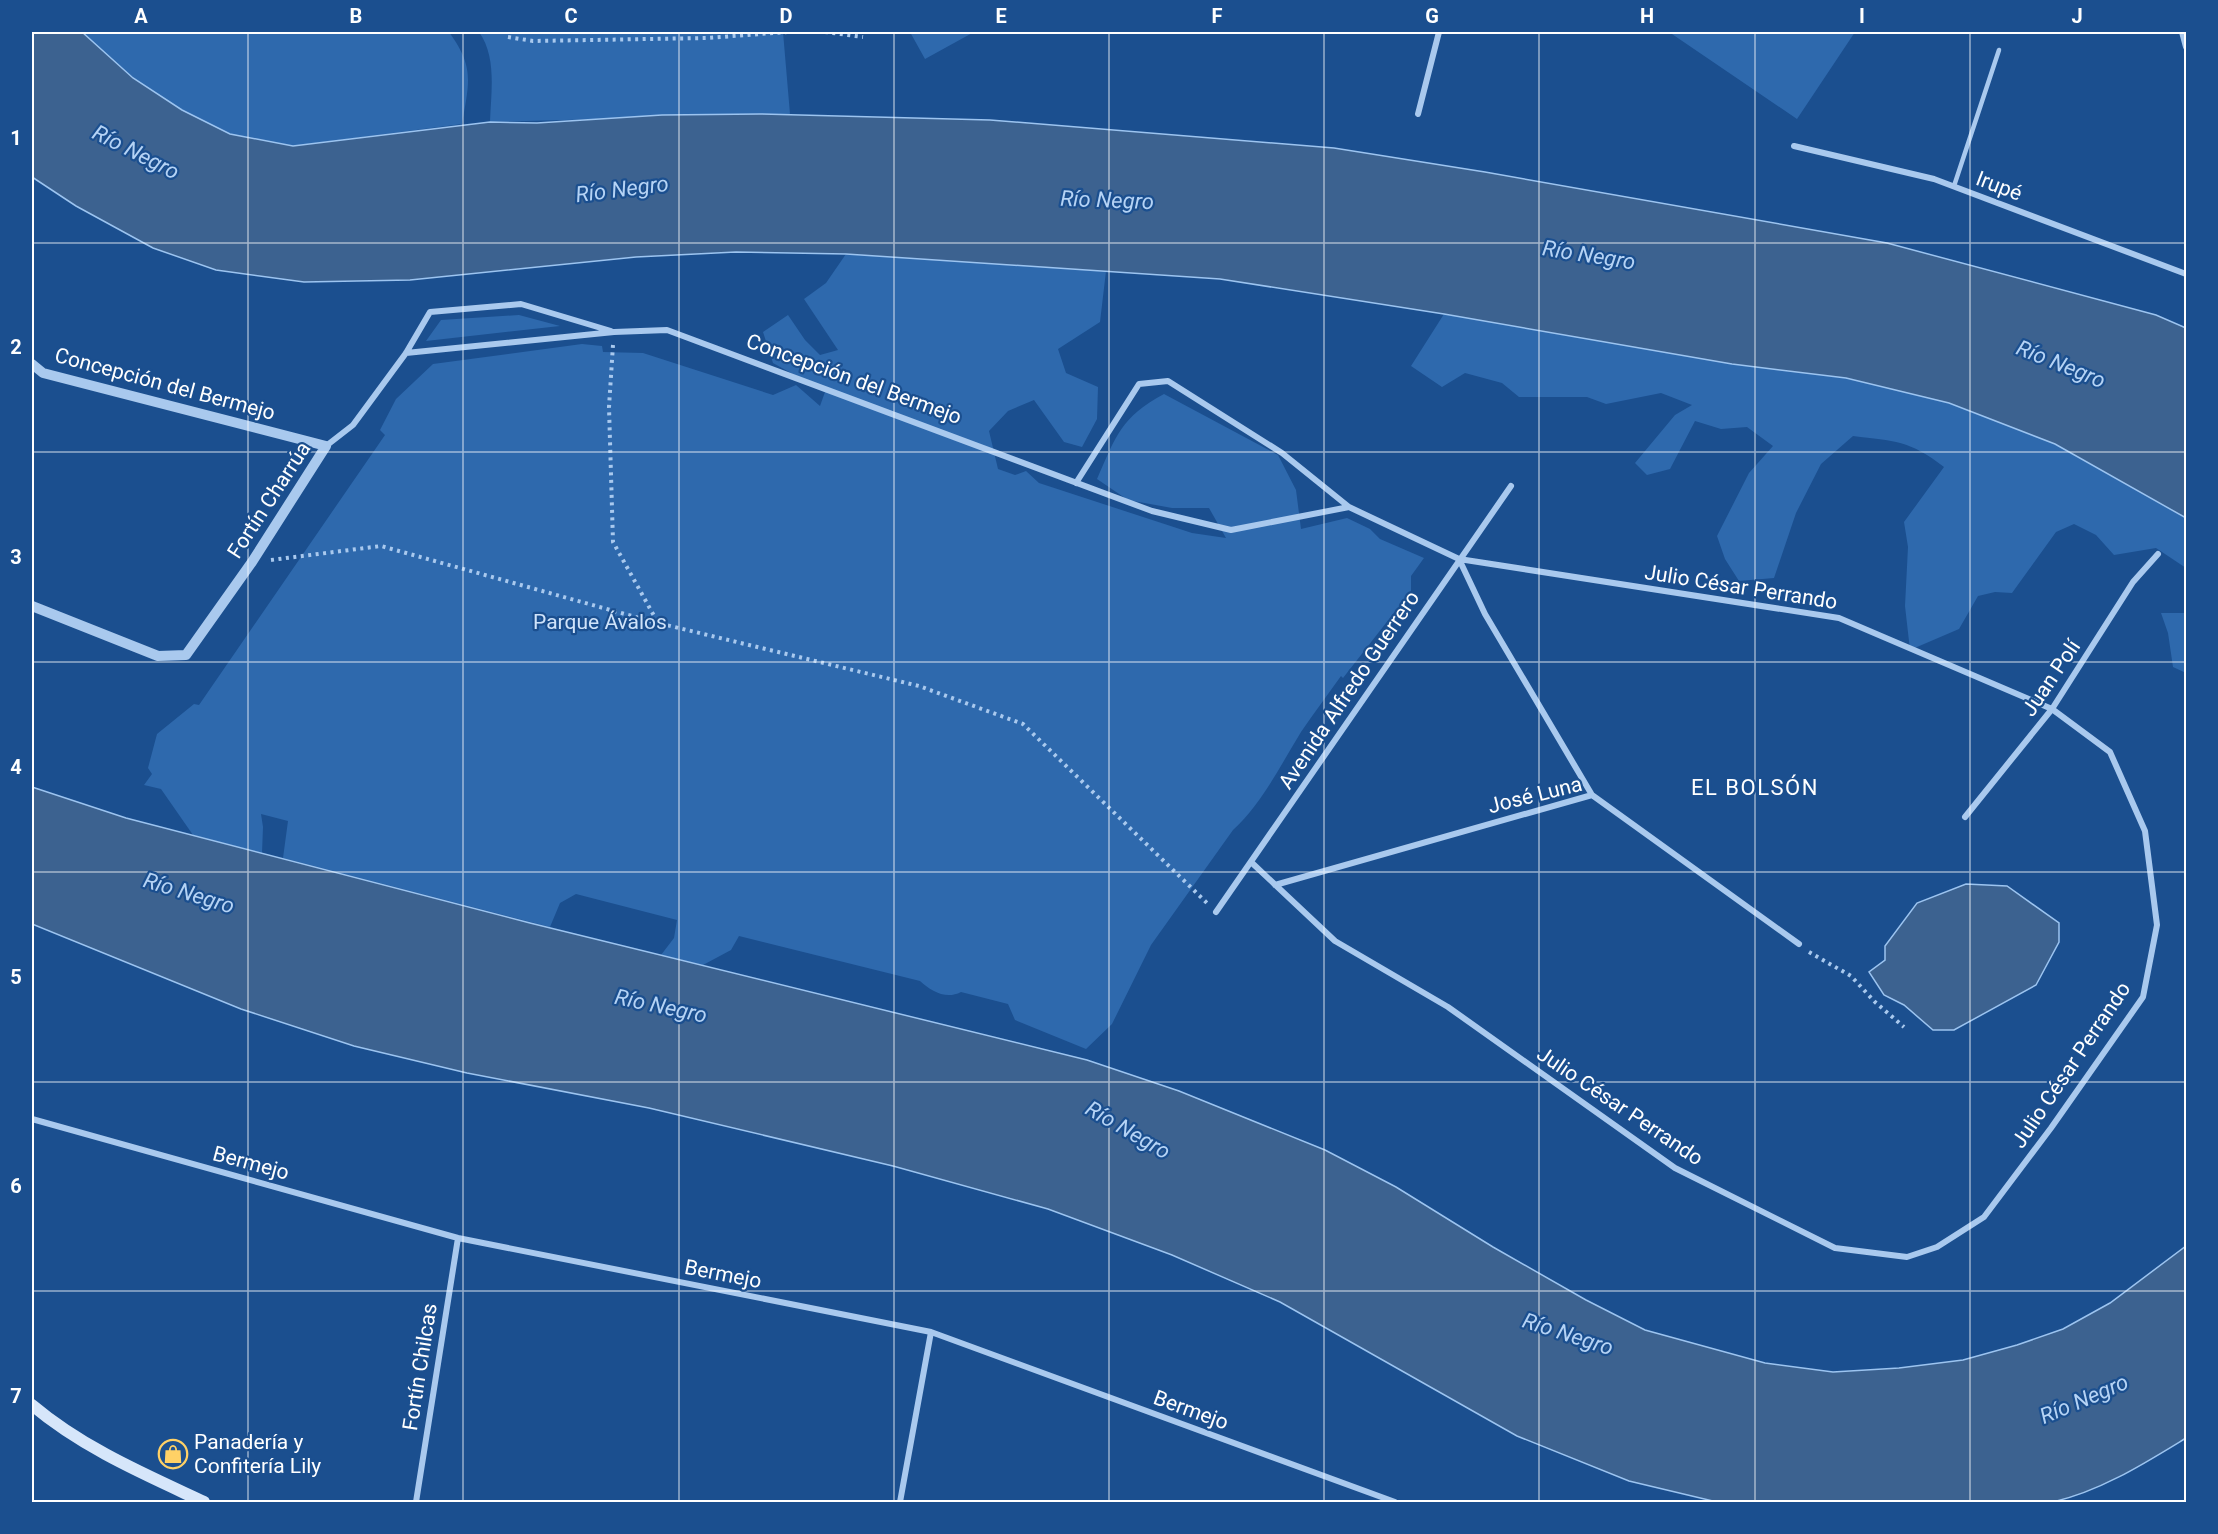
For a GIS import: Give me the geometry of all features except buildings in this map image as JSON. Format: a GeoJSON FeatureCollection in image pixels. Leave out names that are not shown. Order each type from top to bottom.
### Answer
{"type":"FeatureCollection","features":[{"type":"Feature","properties":{"kind":"main road"},"geometry":{"type":"LineString","coordinates":[[32,1405],[62,1431],[136,1471],[204,1503]]}},
{"type":"Feature","properties":{"kind":"street"},"geometry":{"type":"LineString","coordinates":[[1418,114],[1439,32]]}},
{"type":"Feature","properties":{"kind":"street"},"geometry":{"type":"LineString","coordinates":[[2182,32],[2187,47]]}},
{"type":"Feature","properties":{"kind":"street","name":"Irupé"},"geometry":{"type":"LineString","coordinates":[[1794,146],[1934,179],[2187,274]]}},
{"type":"Feature","properties":{"kind":"street","name":"Concepción del Bermejo"},"geometry":{"type":"LineString","coordinates":[[430,312],[521,304],[614,332]]}},
{"type":"Feature","properties":{"kind":"street","name":"Fortín Charrúa"},"geometry":{"type":"LineString","coordinates":[[32,606],[158,656],[186,655],[252,562],[326,446],[353,425],[406,353],[430,312]]}},
{"type":"Feature","properties":{"kind":"street","name":"Concepción del Bermejo"},"geometry":{"type":"LineString","coordinates":[[406,353],[614,332],[667,330],[1152,511],[1231,530],[1348,507]]}},
{"type":"Feature","properties":{"kind":"street","name":"Concepción del Bermejo"},"geometry":{"type":"LineString","coordinates":[[32,364],[43,373],[326,446]]}},
{"type":"Feature","properties":{"kind":"street"},"geometry":{"type":"LineString","coordinates":[[1076,483],[1139,384],[1168,381],[1282,453],[1348,507],[1459,559],[1485,614],[1592,795]]}},
{"type":"Feature","properties":{"kind":"street","name":"Avenida Alfredo Guerrero"},"geometry":{"type":"LineString","coordinates":[[1216,912],[1510,486]]}},
{"type":"Feature","properties":{"kind":"street","name":"Juan Polí"},"geometry":{"type":"LineString","coordinates":[[1965,817],[2052,709],[2133,582],[2158,554]]}},
{"type":"Feature","properties":{"kind":"street","name":"Julio César Perrando"},"geometry":{"type":"LineString","coordinates":[[1251,862],[1335,941],[1448,1007],[1675,1168],[1835,1248],[1907,1257],[1937,1247],[1984,1217],[2052,1128],[2143,997],[2157,926],[2145,831],[2110,752],[2052,709],[1839,618],[1459,559]]}},
{"type":"Feature","properties":{"kind":"street","name":"José Luna"},"geometry":{"type":"LineString","coordinates":[[1275,885],[1592,795],[1799,944]]}},
{"type":"Feature","properties":{"kind":"street","name":"Bermejo"},"geometry":{"type":"LineString","coordinates":[[32,1119],[458,1238],[931,1332],[1395,1503]]}},
{"type":"Feature","properties":{"kind":"street","name":"Fortín Chilcas"},"geometry":{"type":"LineString","coordinates":[[416,1503],[458,1238]]}},
{"type":"Feature","properties":{"kind":"street"},"geometry":{"type":"LineString","coordinates":[[900,1503],[931,1332]]}},
{"type":"Feature","properties":{"kind":"lane"},"geometry":{"type":"LineString","coordinates":[[1954,186],[1999,50]]}},
{"type":"Feature","properties":{"kind":"path"},"geometry":{"type":"LineString","coordinates":[[508,37],[533,41],[707,38],[787,32]]}},
{"type":"Feature","properties":{"kind":"path"},"geometry":{"type":"LineString","coordinates":[[825,32],[862,37]]}},
{"type":"Feature","properties":{"kind":"path"},"geometry":{"type":"LineString","coordinates":[[614,332],[609,407],[613,542],[658,623]]}},
{"type":"Feature","properties":{"kind":"path"},"geometry":{"type":"LineString","coordinates":[[252,562],[381,546],[658,623],[919,686],[1023,724],[1216,912]]}},
{"type":"Feature","properties":{"kind":"path"},"geometry":{"type":"LineString","coordinates":[[1799,944],[1825,963],[1851,976],[1875,1002],[1904,1027]]}},
{"type":"Feature","properties":{"kind":"green space"},"geometry":{"type":"Polygon","coordinates":[[[82,32],[449,32],[463,56],[468,76],[462,124],[293,146],[230,134],[182,110],[133,78],[82,32]]]}},
{"type":"Feature","properties":{"kind":"green space"},"geometry":{"type":"Polygon","coordinates":[[[479,32],[783,32],[790,114],[490,122],[491,64],[485,42],[479,32]]]}},
{"type":"Feature","properties":{"kind":"green space"},"geometry":{"type":"Polygon","coordinates":[[[910,32],[974,32],[925,59],[910,32]]]}},
{"type":"Feature","properties":{"kind":"green space"},"geometry":{"type":"Polygon","coordinates":[[[1669,32],[1855,32],[1797,119],[1669,32]]]}},
{"type":"Feature","properties":{"kind":"green space","name":"Parque Ávalos"},"geometry":{"type":"Polygon","coordinates":[[[846,254],[1106,271],[1100,322],[1058,349],[1066,373],[1098,387],[1097,419],[1082,447],[1064,442],[1034,400],[1008,411],[989,431],[998,469],[1015,475],[1026,471],[1039,483],[1192,533],[1226,538],[1209,508],[1172,508],[1128,500],[1097,479],[1115,439],[1129,420],[1150,402],[1164,394],[1278,455],[1296,490],[1301,529],[1347,518],[1370,529],[1380,539],[1424,558],[1411,576],[1411,591],[1343,678],[1341,676],[1301,732],[1262,796],[1233,830],[1151,945],[1112,1024],[1086,1049],[1015,1020],[1008,1004],[961,992],[944,995],[920,981],[739,936],[731,950],[703,965],[661,955],[674,938],[677,920],[576,894],[560,903],[550,927],[283,858],[288,821],[261,814],[262,853],[193,835],[161,789],[144,785],[152,774],[148,768],[157,734],[194,704],[199,705],[385,435],[380,430],[396,399],[433,364],[582,344],[602,346],[603,352],[643,353],[773,395],[796,385],[820,406],[825,392],[773,363],[763,332],[788,315],[805,340],[820,355],[838,350],[804,299],[826,283],[846,254]]]}},
{"type":"Feature","properties":{"kind":"green space"},"geometry":{"type":"Polygon","coordinates":[[[1444,314],[1732,363],[1846,378],[1949,403],[2055,444],[2186,518],[2186,568],[2156,548],[2114,555],[2096,535],[2074,524],[2056,532],[2012,593],[1995,592],[1978,596],[1959,629],[1910,650],[1905,606],[1908,547],[1904,522],[1944,467],[1932,458],[1901,443],[1853,436],[1821,464],[1796,513],[1774,578],[1739,581],[1725,559],[1717,536],[1749,473],[1773,446],[1747,427],[1721,429],[1695,421],[1670,469],[1647,475],[1635,463],[1675,415],[1692,405],[1661,393],[1606,404],[1587,397],[1519,397],[1502,383],[1465,373],[1442,387],[1411,366],[1444,314]]]}},
{"type":"Feature","properties":{"kind":"green space"},"geometry":{"type":"Polygon","coordinates":[[[519,315],[560,326],[426,341],[441,320],[519,315]]]}},
{"type":"Feature","properties":{"kind":"green space"},"geometry":{"type":"Polygon","coordinates":[[[2161,613],[2186,613],[2186,673],[2173,667],[2168,633],[2161,613]]]}},
{"type":"Feature","properties":{"kind":"water","name":"Río Negro"},"geometry":{"type":"Polygon","coordinates":[[[32,32],[82,32],[133,78],[182,110],[230,134],[293,146],[490,122],[537,123],[662,115],[760,114],[990,120],[1334,148],[1485,172],[1887,243],[2156,315],[2186,328],[2186,518],[2055,444],[1949,403],[1846,378],[1732,364],[1444,314],[1220,279],[846,254],[736,252],[636,257],[410,280],[304,282],[216,270],[153,248],[76,206],[32,177],[32,32]]]}},
{"type":"Feature","properties":{"kind":"water","name":"Río Negro"},"geometry":{"type":"Polygon","coordinates":[[[32,787],[126,818],[530,923],[1087,1060],[1179,1091],[1325,1150],[1396,1187],[1493,1247],[1586,1300],[1645,1330],[1765,1363],[1833,1372],[1899,1368],[1963,1360],[2017,1345],[2063,1329],[2110,1303],[2186,1246],[2186,1438],[2105,1484],[2053,1502],[1717,1502],[1629,1481],[1517,1436],[1280,1302],[1172,1255],[1048,1209],[893,1166],[649,1108],[467,1073],[354,1046],[241,1009],[32,924],[32,787]]]}},
{"type":"Feature","properties":{"kind":"water"},"geometry":{"type":"Polygon","coordinates":[[[1966,884],[2007,886],[2059,923],[2059,942],[2036,985],[1954,1030],[1933,1030],[1904,1005],[1884,995],[1869,972],[1885,960],[1885,946],[1917,903],[1966,884]]]}},
{"type":"Feature","properties":{"kind":"place","name":"Panadería y Confitería Lily"},"geometry":{"type":"Point","coordinates":[173,1454]}},
{"type":"Feature","properties":{"kind":"district","name":"EL BOLSÓN"},"geometry":{"type":"Point","coordinates":[1755,787]}}]}
